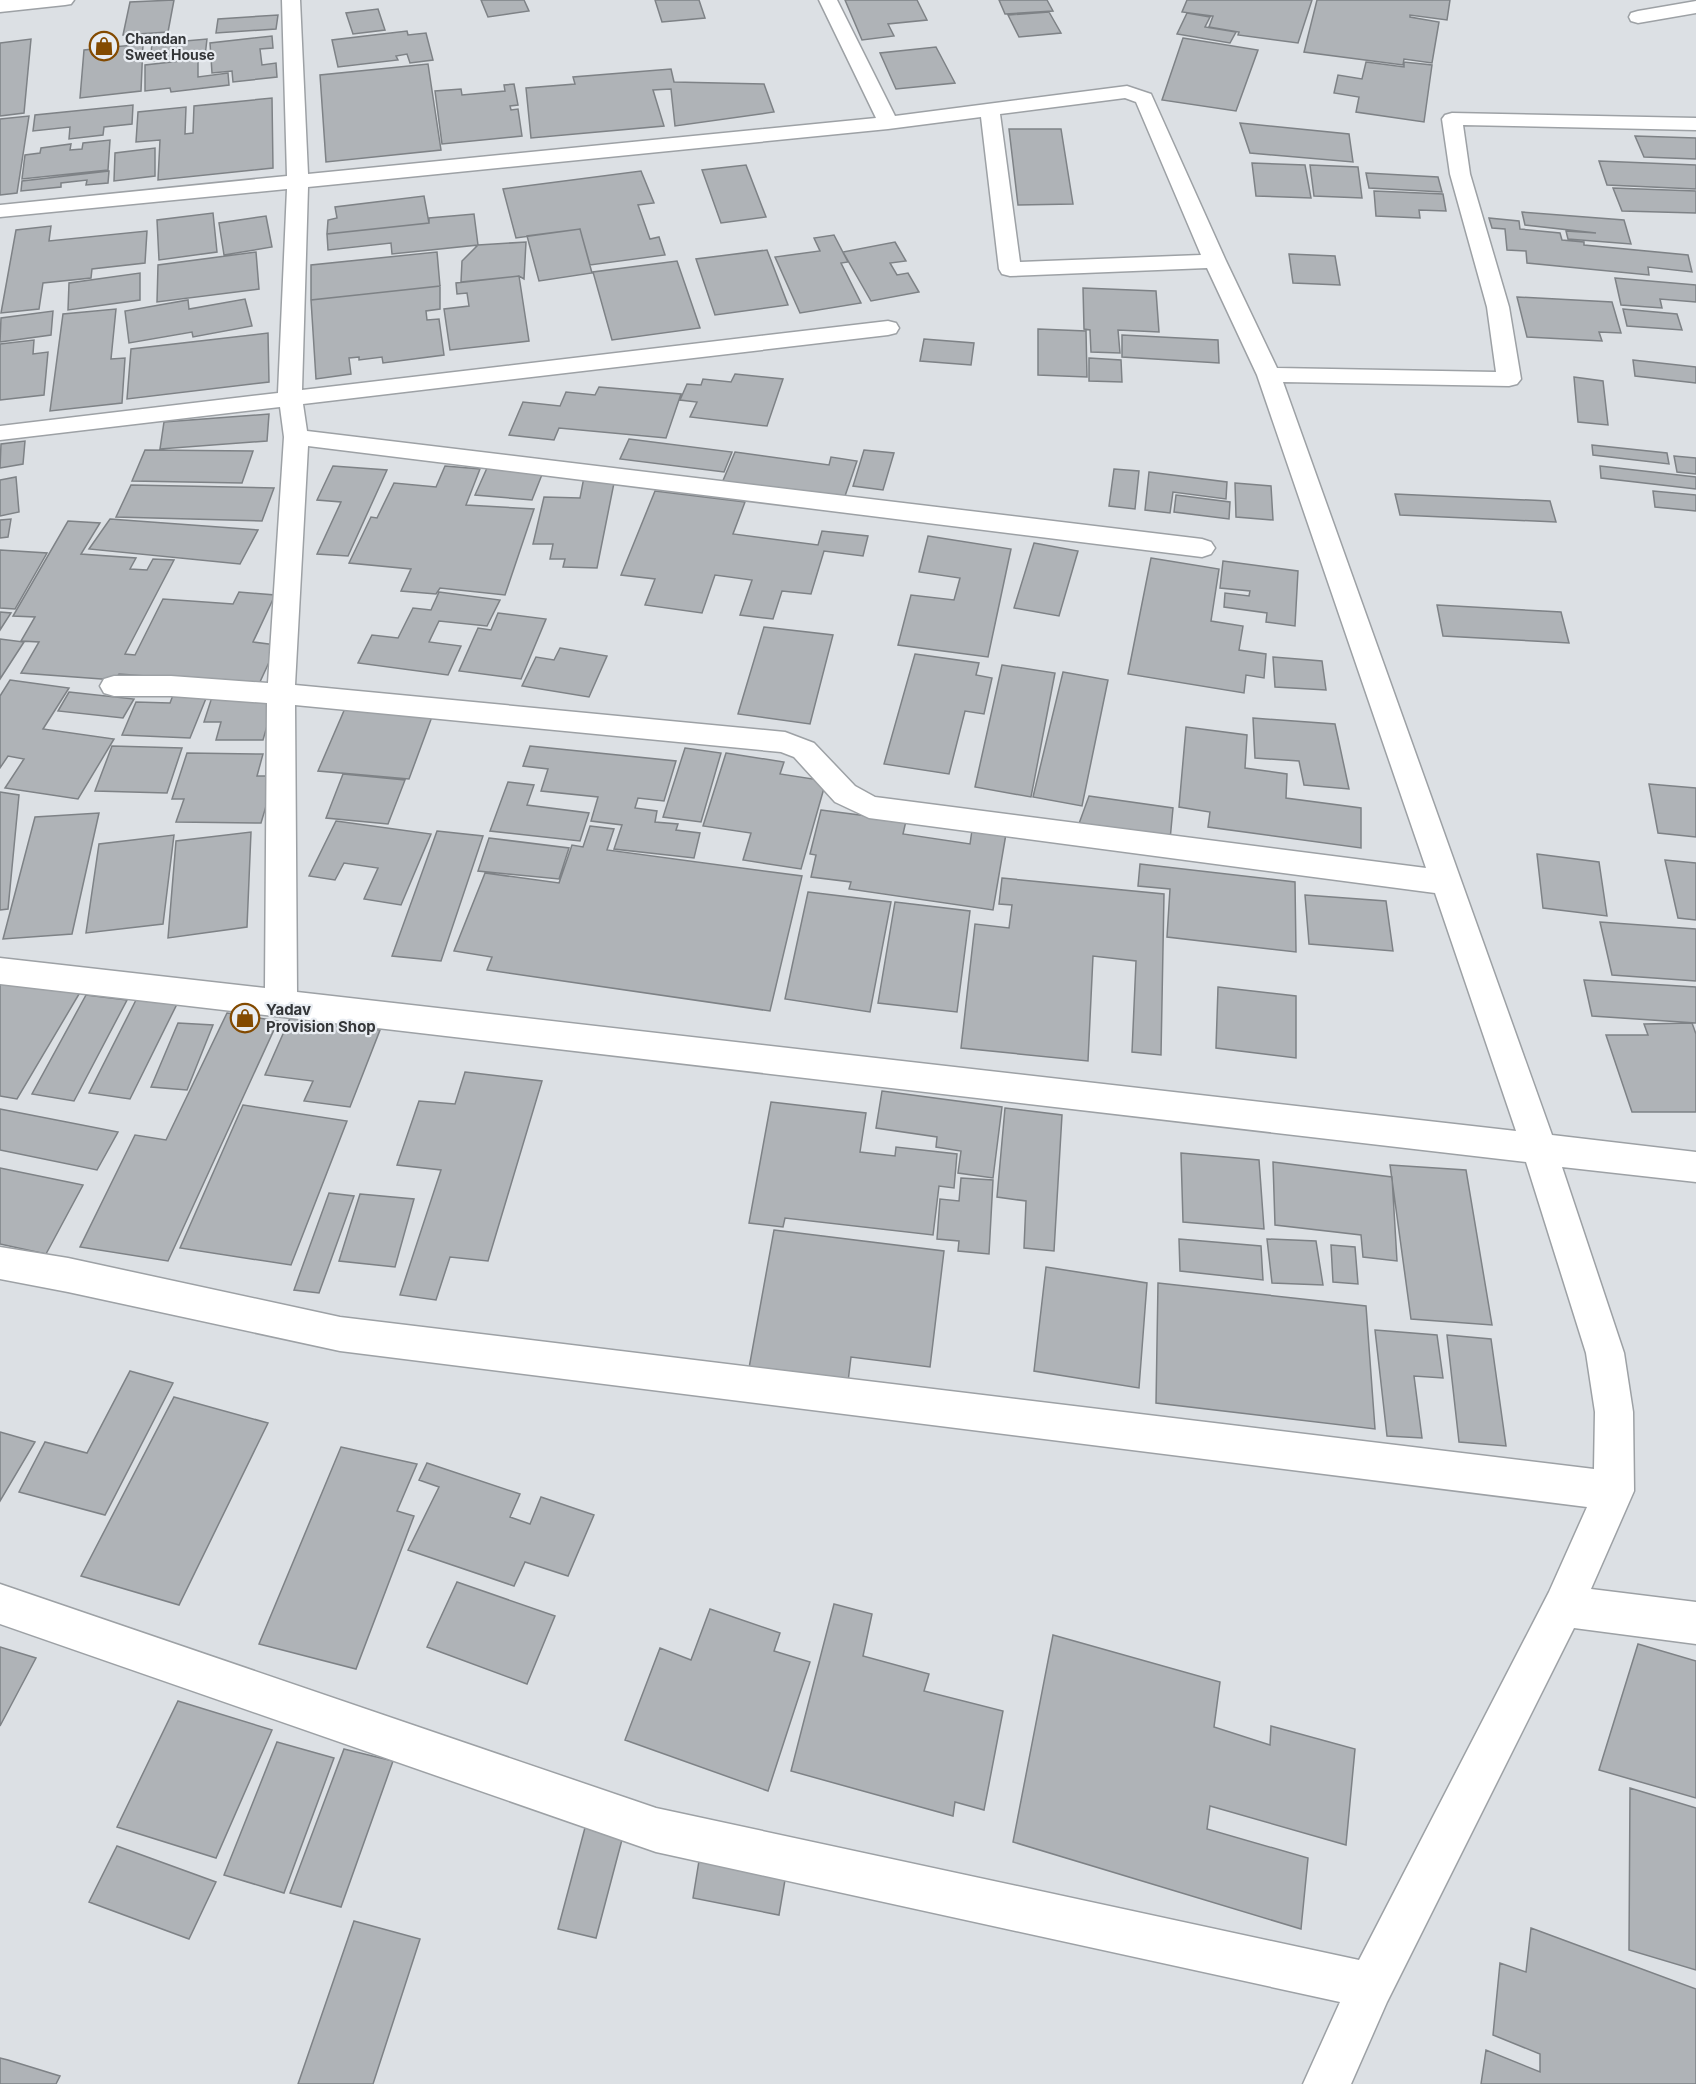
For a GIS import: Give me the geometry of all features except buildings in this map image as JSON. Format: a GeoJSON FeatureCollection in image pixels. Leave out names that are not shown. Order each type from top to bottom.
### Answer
{"type":"FeatureCollection","features":[{"type":"Feature","properties":{"kind":"street"},"geometry":{"type":"LineString","coordinates":[[0,6],[65,0]]}},
{"type":"Feature","properties":{"kind":"street"},"geometry":{"type":"LineString","coordinates":[[281,1003],[281,694],[296,436],[290,397],[298,180],[291,0]]}},
{"type":"Feature","properties":{"kind":"street"},"geometry":{"type":"LineString","coordinates":[[828,0],[888,123]]}},
{"type":"Feature","properties":{"kind":"street"},"geometry":{"type":"LineString","coordinates":[[1638,17],[1696,7]]}},
{"type":"Feature","properties":{"kind":"street"},"geometry":{"type":"LineString","coordinates":[[0,211],[888,123],[1127,92],[1144,98],[1215,261],[1269,375],[1539,1148],[1605,1353],[1614,1412],[1614,1491],[1563,1606],[1371,1986],[1327,2084]]}},
{"type":"Feature","properties":{"kind":"street"},"geometry":{"type":"LineString","coordinates":[[990,111],[1010,269],[1215,261]]}},
{"type":"Feature","properties":{"kind":"street"},"geometry":{"type":"LineString","coordinates":[[1269,375],[1509,379],[1498,307],[1460,174],[1452,119],[1696,124]]}},
{"type":"Feature","properties":{"kind":"street"},"geometry":{"type":"LineString","coordinates":[[0,433],[888,328]]}},
{"type":"Feature","properties":{"kind":"street"},"geometry":{"type":"LineString","coordinates":[[296,436],[1202,548]]}},
{"type":"Feature","properties":{"kind":"street"},"geometry":{"type":"LineString","coordinates":[[114,686],[171,686],[281,694],[784,742],[804,750],[845,794],[869,807],[1448,884]]}},
{"type":"Feature","properties":{"kind":"street"},"geometry":{"type":"LineString","coordinates":[[0,971],[1696,1167]]}},
{"type":"Feature","properties":{"kind":"street"},"geometry":{"type":"LineString","coordinates":[[0,1263],[68,1275],[340,1334],[1614,1491]]}},
{"type":"Feature","properties":{"kind":"street"},"geometry":{"type":"LineString","coordinates":[[0,1604],[656,1830],[1371,1986]]}},
{"type":"Feature","properties":{"kind":"street"},"geometry":{"type":"LineString","coordinates":[[1563,1606],[1696,1623]]}},
{"type":"Feature","properties":{"kind":"place","name":"Chandan Sweet House"},"geometry":{"type":"Point","coordinates":[104,46]}},
{"type":"Feature","properties":{"kind":"place","name":"Yadav Provision Shop"},"geometry":{"type":"Point","coordinates":[245,1018]}}]}
